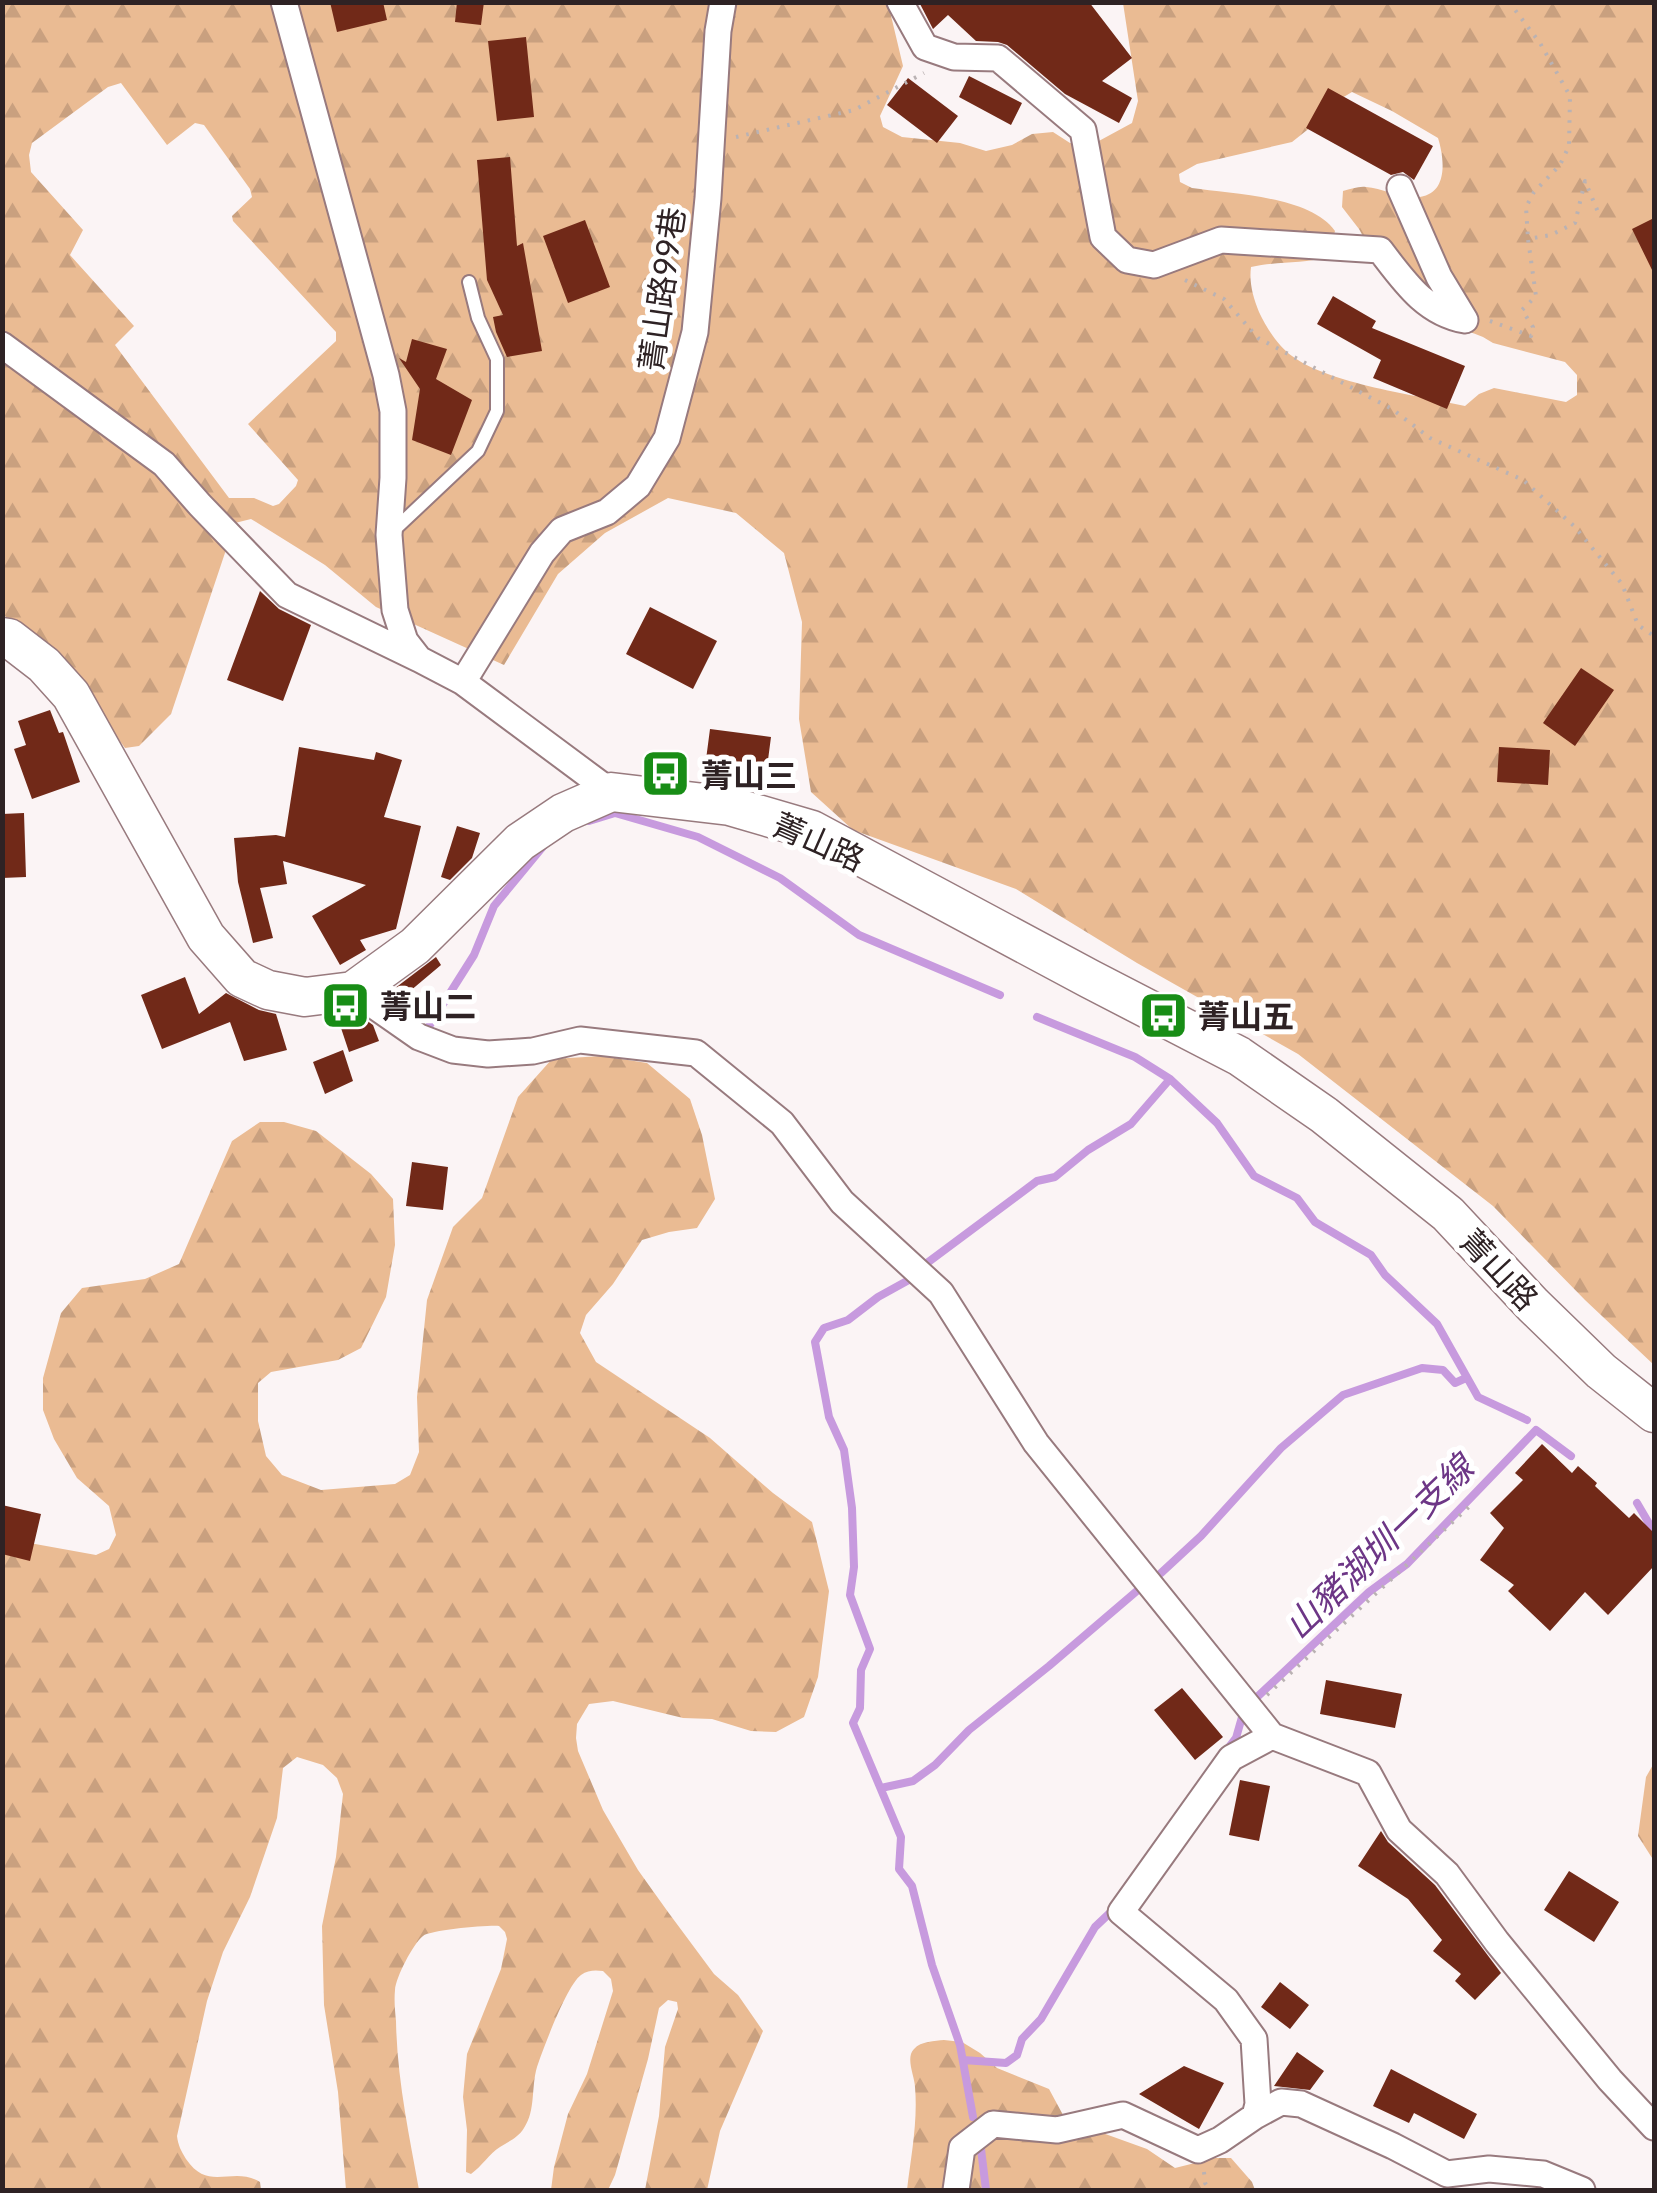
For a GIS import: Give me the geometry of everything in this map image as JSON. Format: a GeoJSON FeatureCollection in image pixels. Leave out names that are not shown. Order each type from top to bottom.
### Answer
{"type":"FeatureCollection","features":[{"type":"Feature","properties":{"kind":"street"},"geometry":{"type":"LineString","coordinates":[[284,2],[386,375],[392,411],[394,478],[389,535],[395,610],[405,640],[419,659]]}},
{"type":"Feature","properties":{"kind":"street","name":"菁山路99巷"},"geometry":{"type":"LineString","coordinates":[[463,682],[542,553],[562,530],[607,512],[638,486],[667,438],[694,332],[723,2]]}},
{"type":"Feature","properties":{"kind":"street"},"geometry":{"type":"LineString","coordinates":[[900,2],[925,48],[954,57],[998,58],[1083,130],[1103,237],[1127,260],[1154,265],[1221,240],[1380,250],[1414,294],[1446,317],[1466,320]]}},
{"type":"Feature","properties":{"kind":"street"},"geometry":{"type":"LineString","coordinates":[[1400,188],[1439,276],[1466,320]]}},
{"type":"Feature","properties":{"kind":"street"},"geometry":{"type":"LineString","coordinates":[[2,344],[164,464],[287,595],[463,682],[611,792],[563,813],[520,842],[415,946],[354,991],[305,996],[268,990],[242,978],[206,937],[72,695],[44,664],[2,637]]}},
{"type":"Feature","properties":{"kind":"street","name":"菁山路"},"geometry":{"type":"LineString","coordinates":[[611,792],[730,806],[812,830],[1239,1056],[1324,1115],[1448,1214],[1601,1371],[1654,1413]]}},
{"type":"Feature","properties":{"kind":"street"},"geometry":{"type":"LineString","coordinates":[[354,991],[419,1037],[453,1050],[518,1052],[580,1040],[696,1053],[782,1123],[842,1202],[941,1293],[1036,1444],[1272,1736],[1368,1773],[1399,1830],[1447,1874],[1610,2080],[1654,2126]]}},
{"type":"Feature","properties":{"kind":"street"},"geometry":{"type":"LineString","coordinates":[[1256,2116],[1254,2038],[1226,2000],[1121,1912],[1231,1758],[1272,1736]]}},
{"type":"Feature","properties":{"kind":"street"},"geometry":{"type":"LineString","coordinates":[[956,2190],[962,2148],[993,2124],[1057,2130],[1123,2115],[1198,2150],[1281,2102],[1301,2104],[1448,2174],[1489,2169],[1543,2174],[1582,2190]]}},
{"type":"Feature","properties":{"kind":"lane"},"geometry":{"type":"LineString","coordinates":[[389,535],[478,452],[496,411],[497,359],[478,318],[469,282]]}},
{"type":"Feature","properties":{"kind":"path"},"geometry":{"type":"LineString","coordinates":[[1466,320],[1484,319],[1531,336],[1533,327],[1522,310],[1536,296],[1526,207],[1534,192],[1560,166],[1569,146],[1570,96],[1540,42],[1509,2]]}},
{"type":"Feature","properties":{"kind":"path"},"geometry":{"type":"LineString","coordinates":[[711,142],[854,110],[954,57]]}},
{"type":"Feature","properties":{"kind":"path"},"geometry":{"type":"LineString","coordinates":[[1528,240],[1575,222],[1584,181],[1598,212]]}},
{"type":"Feature","properties":{"kind":"path"},"geometry":{"type":"LineString","coordinates":[[1154,265],[1224,299],[1258,338],[1392,409],[1430,438],[1523,480],[1574,526],[1622,584],[1638,625],[1654,636]]}},
{"type":"Feature","properties":{"kind":"path"},"geometry":{"type":"LineString","coordinates":[[1250,1710],[1472,1504]]}},
{"type":"Feature","properties":{"kind":"green space"},"geometry":{"type":"Polygon","coordinates":[[[3,3],[888,3],[903,66],[880,116],[883,127],[902,137],[960,143],[986,151],[1012,145],[1032,134],[1053,132],[1070,143],[1097,142],[1132,123],[1138,101],[1123,3],[1654,3],[1654,1365],[1493,1206],[1298,1054],[1016,889],[853,830],[811,792],[799,719],[802,622],[784,553],[736,513],[668,498],[605,533],[558,574],[504,665],[376,607],[325,565],[251,519],[235,523],[171,714],[139,746],[125,748],[47,642],[3,615],[3,3]],[[121,83],[108,87],[32,143],[31,172],[83,230],[70,255],[134,326],[115,345],[229,498],[279,504],[298,480],[248,424],[336,341],[336,332],[233,221],[232,216],[252,197],[250,189],[204,125],[195,123],[167,145],[121,83]],[[1352,92],[1327,107],[1321,119],[1292,142],[1197,164],[1179,174],[1180,182],[1192,188],[1248,195],[1308,210],[1335,231],[1328,257],[1251,267],[1255,301],[1273,336],[1292,356],[1328,374],[1465,406],[1494,388],[1566,402],[1577,395],[1577,375],[1565,362],[1493,343],[1432,317],[1385,276],[1342,207],[1343,191],[1363,187],[1407,197],[1429,194],[1440,182],[1442,155],[1438,138],[1352,92]]]}},
{"type":"Feature","properties":{"kind":"green space"},"geometry":{"type":"Polygon","coordinates":[[[602,1056],[647,1063],[690,1099],[715,1199],[697,1228],[642,1240],[613,1284],[586,1315],[580,1333],[596,1362],[710,1438],[812,1522],[829,1591],[818,1677],[804,1717],[776,1732],[751,1731],[712,1719],[683,1718],[613,1701],[589,1704],[577,1724],[578,1751],[603,1810],[638,1870],[714,1974],[738,1995],[763,2031],[720,2131],[707,2190],[645,2190],[659,2116],[665,2047],[678,2009],[677,2002],[668,2000],[659,2008],[648,2059],[608,2190],[551,2190],[568,2114],[587,2074],[613,1991],[611,1979],[603,1971],[581,1975],[563,2004],[537,2067],[524,2128],[471,2174],[466,2172],[463,2097],[467,2054],[501,1969],[507,1939],[499,1926],[493,1926],[423,1936],[396,1984],[399,2064],[419,2190],[346,2190],[338,2092],[324,2005],[322,1926],[343,1794],[337,1778],[323,1765],[297,1757],[283,1768],[277,1818],[250,1897],[223,1952],[207,2001],[177,2136],[186,2159],[203,2175],[250,2178],[260,2182],[261,2190],[3,2190],[2,1538],[96,1555],[109,1549],[116,1535],[109,1506],[77,1478],[54,1439],[43,1410],[43,1378],[61,1313],[82,1288],[145,1279],[179,1264],[232,1141],[260,1122],[284,1122],[316,1131],[371,1174],[393,1199],[395,1245],[386,1297],[361,1348],[338,1360],[271,1372],[258,1383],[258,1421],[266,1456],[282,1475],[321,1490],[395,1484],[410,1475],[419,1452],[417,1397],[427,1300],[453,1227],[482,1198],[518,1097],[552,1059],[602,1056]]]}},
{"type":"Feature","properties":{"kind":"green space"},"geometry":{"type":"Polygon","coordinates":[[[1654,1763],[1654,1861],[1638,1836],[1646,1777],[1654,1763]]]}},
{"type":"Feature","properties":{"kind":"green space"},"geometry":{"type":"Polygon","coordinates":[[[962,2042],[997,2068],[1049,2089],[1076,2139],[1097,2131],[1147,2149],[1175,2168],[1231,2158],[1255,2190],[907,2190],[916,2113],[911,2053],[920,2044],[962,2042]]]}},
{"type":"Feature","properties":{"kind":"building"},"geometry":{"type":"Polygon","coordinates":[[[330,2],[383,2],[387,20],[337,32],[330,2]]]}},
{"type":"Feature","properties":{"kind":"building"},"geometry":{"type":"Polygon","coordinates":[[[457,2],[484,2],[481,25],[455,22],[457,2]]]}},
{"type":"Feature","properties":{"kind":"building"},"geometry":{"type":"Polygon","coordinates":[[[919,2],[1089,2],[1132,58],[1102,81],[1132,98],[1119,123],[1065,94],[1007,45],[976,41],[948,15],[933,29],[919,2]]]}},
{"type":"Feature","properties":{"kind":"building"},"geometry":{"type":"Polygon","coordinates":[[[526,37],[534,117],[497,121],[488,41],[526,37]]]}},
{"type":"Feature","properties":{"kind":"building"},"geometry":{"type":"Polygon","coordinates":[[[969,76],[1022,103],[1011,125],[959,97],[969,76]]]}},
{"type":"Feature","properties":{"kind":"building"},"geometry":{"type":"Polygon","coordinates":[[[908,78],[958,116],[937,143],[887,105],[908,78]]]}},
{"type":"Feature","properties":{"kind":"building"},"geometry":{"type":"Polygon","coordinates":[[[1328,88],[1433,146],[1414,180],[1403,172],[1391,175],[1306,128],[1328,88]]]}},
{"type":"Feature","properties":{"kind":"building"},"geometry":{"type":"Polygon","coordinates":[[[510,157],[517,246],[523,243],[542,351],[507,357],[493,317],[503,315],[487,280],[477,160],[510,157]]]}},
{"type":"Feature","properties":{"kind":"building"},"geometry":{"type":"Polygon","coordinates":[[[1654,218],[1654,274],[1632,229],[1654,218]]]}},
{"type":"Feature","properties":{"kind":"building"},"geometry":{"type":"Polygon","coordinates":[[[585,220],[610,287],[568,303],[543,236],[585,220]]]}},
{"type":"Feature","properties":{"kind":"building"},"geometry":{"type":"Polygon","coordinates":[[[1333,296],[1376,321],[1372,328],[1465,366],[1447,409],[1373,378],[1381,360],[1317,324],[1333,296]]]}},
{"type":"Feature","properties":{"kind":"building"},"geometry":{"type":"Polygon","coordinates":[[[412,339],[447,349],[436,379],[472,400],[451,455],[412,440],[420,389],[399,358],[406,362],[412,339]]]}},
{"type":"Feature","properties":{"kind":"building"},"geometry":{"type":"Polygon","coordinates":[[[260,591],[279,609],[311,625],[283,701],[227,680],[260,591]]]}},
{"type":"Feature","properties":{"kind":"building"},"geometry":{"type":"Polygon","coordinates":[[[650,607],[717,641],[693,689],[626,654],[650,607]]]}},
{"type":"Feature","properties":{"kind":"building"},"geometry":{"type":"Polygon","coordinates":[[[1581,668],[1614,690],[1575,746],[1543,723],[1581,668]]]}},
{"type":"Feature","properties":{"kind":"building"},"geometry":{"type":"Polygon","coordinates":[[[50,710],[59,733],[63,732],[80,782],[32,799],[14,749],[26,745],[18,721],[50,710]]]}},
{"type":"Feature","properties":{"kind":"building"},"geometry":{"type":"Polygon","coordinates":[[[710,729],[771,737],[765,783],[704,775],[710,729]]]}},
{"type":"Feature","properties":{"kind":"building"},"geometry":{"type":"Polygon","coordinates":[[[299,747],[374,760],[376,752],[402,760],[384,817],[421,826],[396,929],[360,940],[366,950],[340,965],[312,916],[366,885],[283,861],[287,884],[260,888],[273,938],[253,943],[238,882],[234,838],[285,837],[299,747]]]}},
{"type":"Feature","properties":{"kind":"building"},"geometry":{"type":"Polygon","coordinates":[[[1499,747],[1550,750],[1548,785],[1497,782],[1499,747]]]}},
{"type":"Feature","properties":{"kind":"building"},"geometry":{"type":"Polygon","coordinates":[[[24,813],[26,877],[2,878],[2,814],[24,813]]]}},
{"type":"Feature","properties":{"kind":"building"},"geometry":{"type":"Polygon","coordinates":[[[457,826],[480,833],[472,858],[450,880],[441,877],[457,826]]]}},
{"type":"Feature","properties":{"kind":"building"},"geometry":{"type":"Polygon","coordinates":[[[436,957],[441,965],[397,1002],[386,995],[436,957]]]}},
{"type":"Feature","properties":{"kind":"building"},"geometry":{"type":"Polygon","coordinates":[[[185,977],[199,1014],[226,993],[276,1014],[287,1050],[244,1061],[230,1022],[162,1049],[141,995],[185,977]]]}},
{"type":"Feature","properties":{"kind":"building"},"geometry":{"type":"Polygon","coordinates":[[[356,1013],[373,1025],[379,1041],[349,1052],[337,1016],[356,1013]]]}},
{"type":"Feature","properties":{"kind":"building"},"geometry":{"type":"Polygon","coordinates":[[[343,1050],[353,1081],[325,1094],[313,1062],[343,1050]]]}},
{"type":"Feature","properties":{"kind":"building"},"geometry":{"type":"Polygon","coordinates":[[[412,1162],[448,1167],[443,1210],[406,1206],[412,1162]]]}},
{"type":"Feature","properties":{"kind":"building"},"geometry":{"type":"Polygon","coordinates":[[[1542,1444],[1572,1473],[1578,1466],[1629,1518],[1634,1513],[1654,1533],[1654,1566],[1608,1615],[1585,1592],[1550,1631],[1508,1591],[1514,1585],[1480,1560],[1504,1528],[1490,1513],[1523,1480],[1515,1473],[1542,1444]]]}},
{"type":"Feature","properties":{"kind":"building"},"geometry":{"type":"Polygon","coordinates":[[[2,1505],[41,1514],[30,1561],[2,1554],[2,1505]]]}},
{"type":"Feature","properties":{"kind":"building"},"geometry":{"type":"Polygon","coordinates":[[[1326,1680],[1402,1694],[1395,1728],[1320,1714],[1326,1680]]]}},
{"type":"Feature","properties":{"kind":"building"},"geometry":{"type":"Polygon","coordinates":[[[1182,1688],[1223,1737],[1195,1760],[1154,1710],[1182,1688]]]}},
{"type":"Feature","properties":{"kind":"building"},"geometry":{"type":"Polygon","coordinates":[[[1240,1780],[1270,1786],[1259,1841],[1229,1835],[1240,1780]]]}},
{"type":"Feature","properties":{"kind":"building"},"geometry":{"type":"Polygon","coordinates":[[[1381,1831],[1435,1885],[1501,1973],[1475,2000],[1455,1981],[1461,1974],[1433,1951],[1442,1940],[1408,1899],[1358,1866],[1381,1831]]]}},
{"type":"Feature","properties":{"kind":"building"},"geometry":{"type":"Polygon","coordinates":[[[1569,1871],[1619,1902],[1594,1942],[1544,1910],[1569,1871]]]}},
{"type":"Feature","properties":{"kind":"building"},"geometry":{"type":"Polygon","coordinates":[[[1280,1982],[1309,2005],[1290,2029],[1261,2007],[1280,1982]]]}},
{"type":"Feature","properties":{"kind":"building"},"geometry":{"type":"Polygon","coordinates":[[[1297,2052],[1324,2071],[1310,2090],[1274,2086],[1297,2052]]]}},
{"type":"Feature","properties":{"kind":"building"},"geometry":{"type":"Polygon","coordinates":[[[1184,2066],[1224,2083],[1199,2129],[1139,2094],[1184,2066]]]}},
{"type":"Feature","properties":{"kind":"building"},"geometry":{"type":"Polygon","coordinates":[[[1391,2069],[1477,2114],[1464,2139],[1414,2113],[1409,2123],[1373,2106],[1391,2069]]]}},
{"type":"Feature","properties":{"kind":"waterway"},"geometry":{"type":"LineString","coordinates":[[589,821],[615,813],[698,837],[780,878],[859,935],[1000,995]]}},
{"type":"Feature","properties":{"kind":"waterway"},"geometry":{"type":"LineString","coordinates":[[426,1031],[474,955],[494,906],[546,843]]}},
{"type":"Feature","properties":{"kind":"waterway"},"geometry":{"type":"LineString","coordinates":[[1037,1017],[1135,1057],[1170,1079],[1217,1123],[1254,1176],[1297,1198],[1315,1222],[1371,1255],[1385,1275],[1437,1324],[1478,1397],[1527,1420]]}},
{"type":"Feature","properties":{"kind":"waterway"},"geometry":{"type":"LineString","coordinates":[[927,1263],[1037,1181],[1055,1177],[1088,1150],[1131,1124],[1170,1079]]}},
{"type":"Feature","properties":{"kind":"waterway"},"geometry":{"type":"LineString","coordinates":[[916,1276],[878,1297],[848,1320],[824,1328],[815,1342],[829,1417],[844,1450],[852,1508],[854,1567],[850,1595],[870,1649],[861,1670],[860,1708],[853,1723],[901,1837],[899,1869],[912,1886],[932,1965],[960,2045],[973,2117]]}},
{"type":"Feature","properties":{"kind":"waterway"},"geometry":{"type":"LineString","coordinates":[[1161,1573],[1201,1536],[1281,1448],[1343,1395],[1422,1368],[1443,1370],[1455,1383],[1466,1378]]}},
{"type":"Feature","properties":{"kind":"waterway","name":"山豬湖圳一支線"},"geometry":{"type":"LineString","coordinates":[[1255,1699],[1369,1592],[1407,1564],[1536,1430],[1571,1456]]}},
{"type":"Feature","properties":{"kind":"waterway"},"geometry":{"type":"LineString","coordinates":[[1637,1503],[1654,1532]]}},
{"type":"Feature","properties":{"kind":"waterway"},"geometry":{"type":"LineString","coordinates":[[881,1788],[913,1781],[935,1765],[969,1730],[1145,1584]]}},
{"type":"Feature","properties":{"kind":"waterway"},"geometry":{"type":"LineString","coordinates":[[1226,1751],[1236,1738],[1244,1710]]}},
{"type":"Feature","properties":{"kind":"waterway"},"geometry":{"type":"LineString","coordinates":[[963,2060],[1006,2063],[1017,2055],[1022,2039],[1041,2019],[1095,1927],[1114,1909]]}},
{"type":"Feature","properties":{"kind":"waterway"},"geometry":{"type":"LineString","coordinates":[[981,2149],[986,2190]]}},
{"type":"Feature","properties":{"kind":"place","name":"菁山三"},"geometry":{"type":"Point","coordinates":[666,774]}},
{"type":"Feature","properties":{"kind":"place","name":"菁山二"},"geometry":{"type":"Point","coordinates":[345,1005]}},
{"type":"Feature","properties":{"kind":"place","name":"菁山五"},"geometry":{"type":"Point","coordinates":[1163,1015]}}]}
